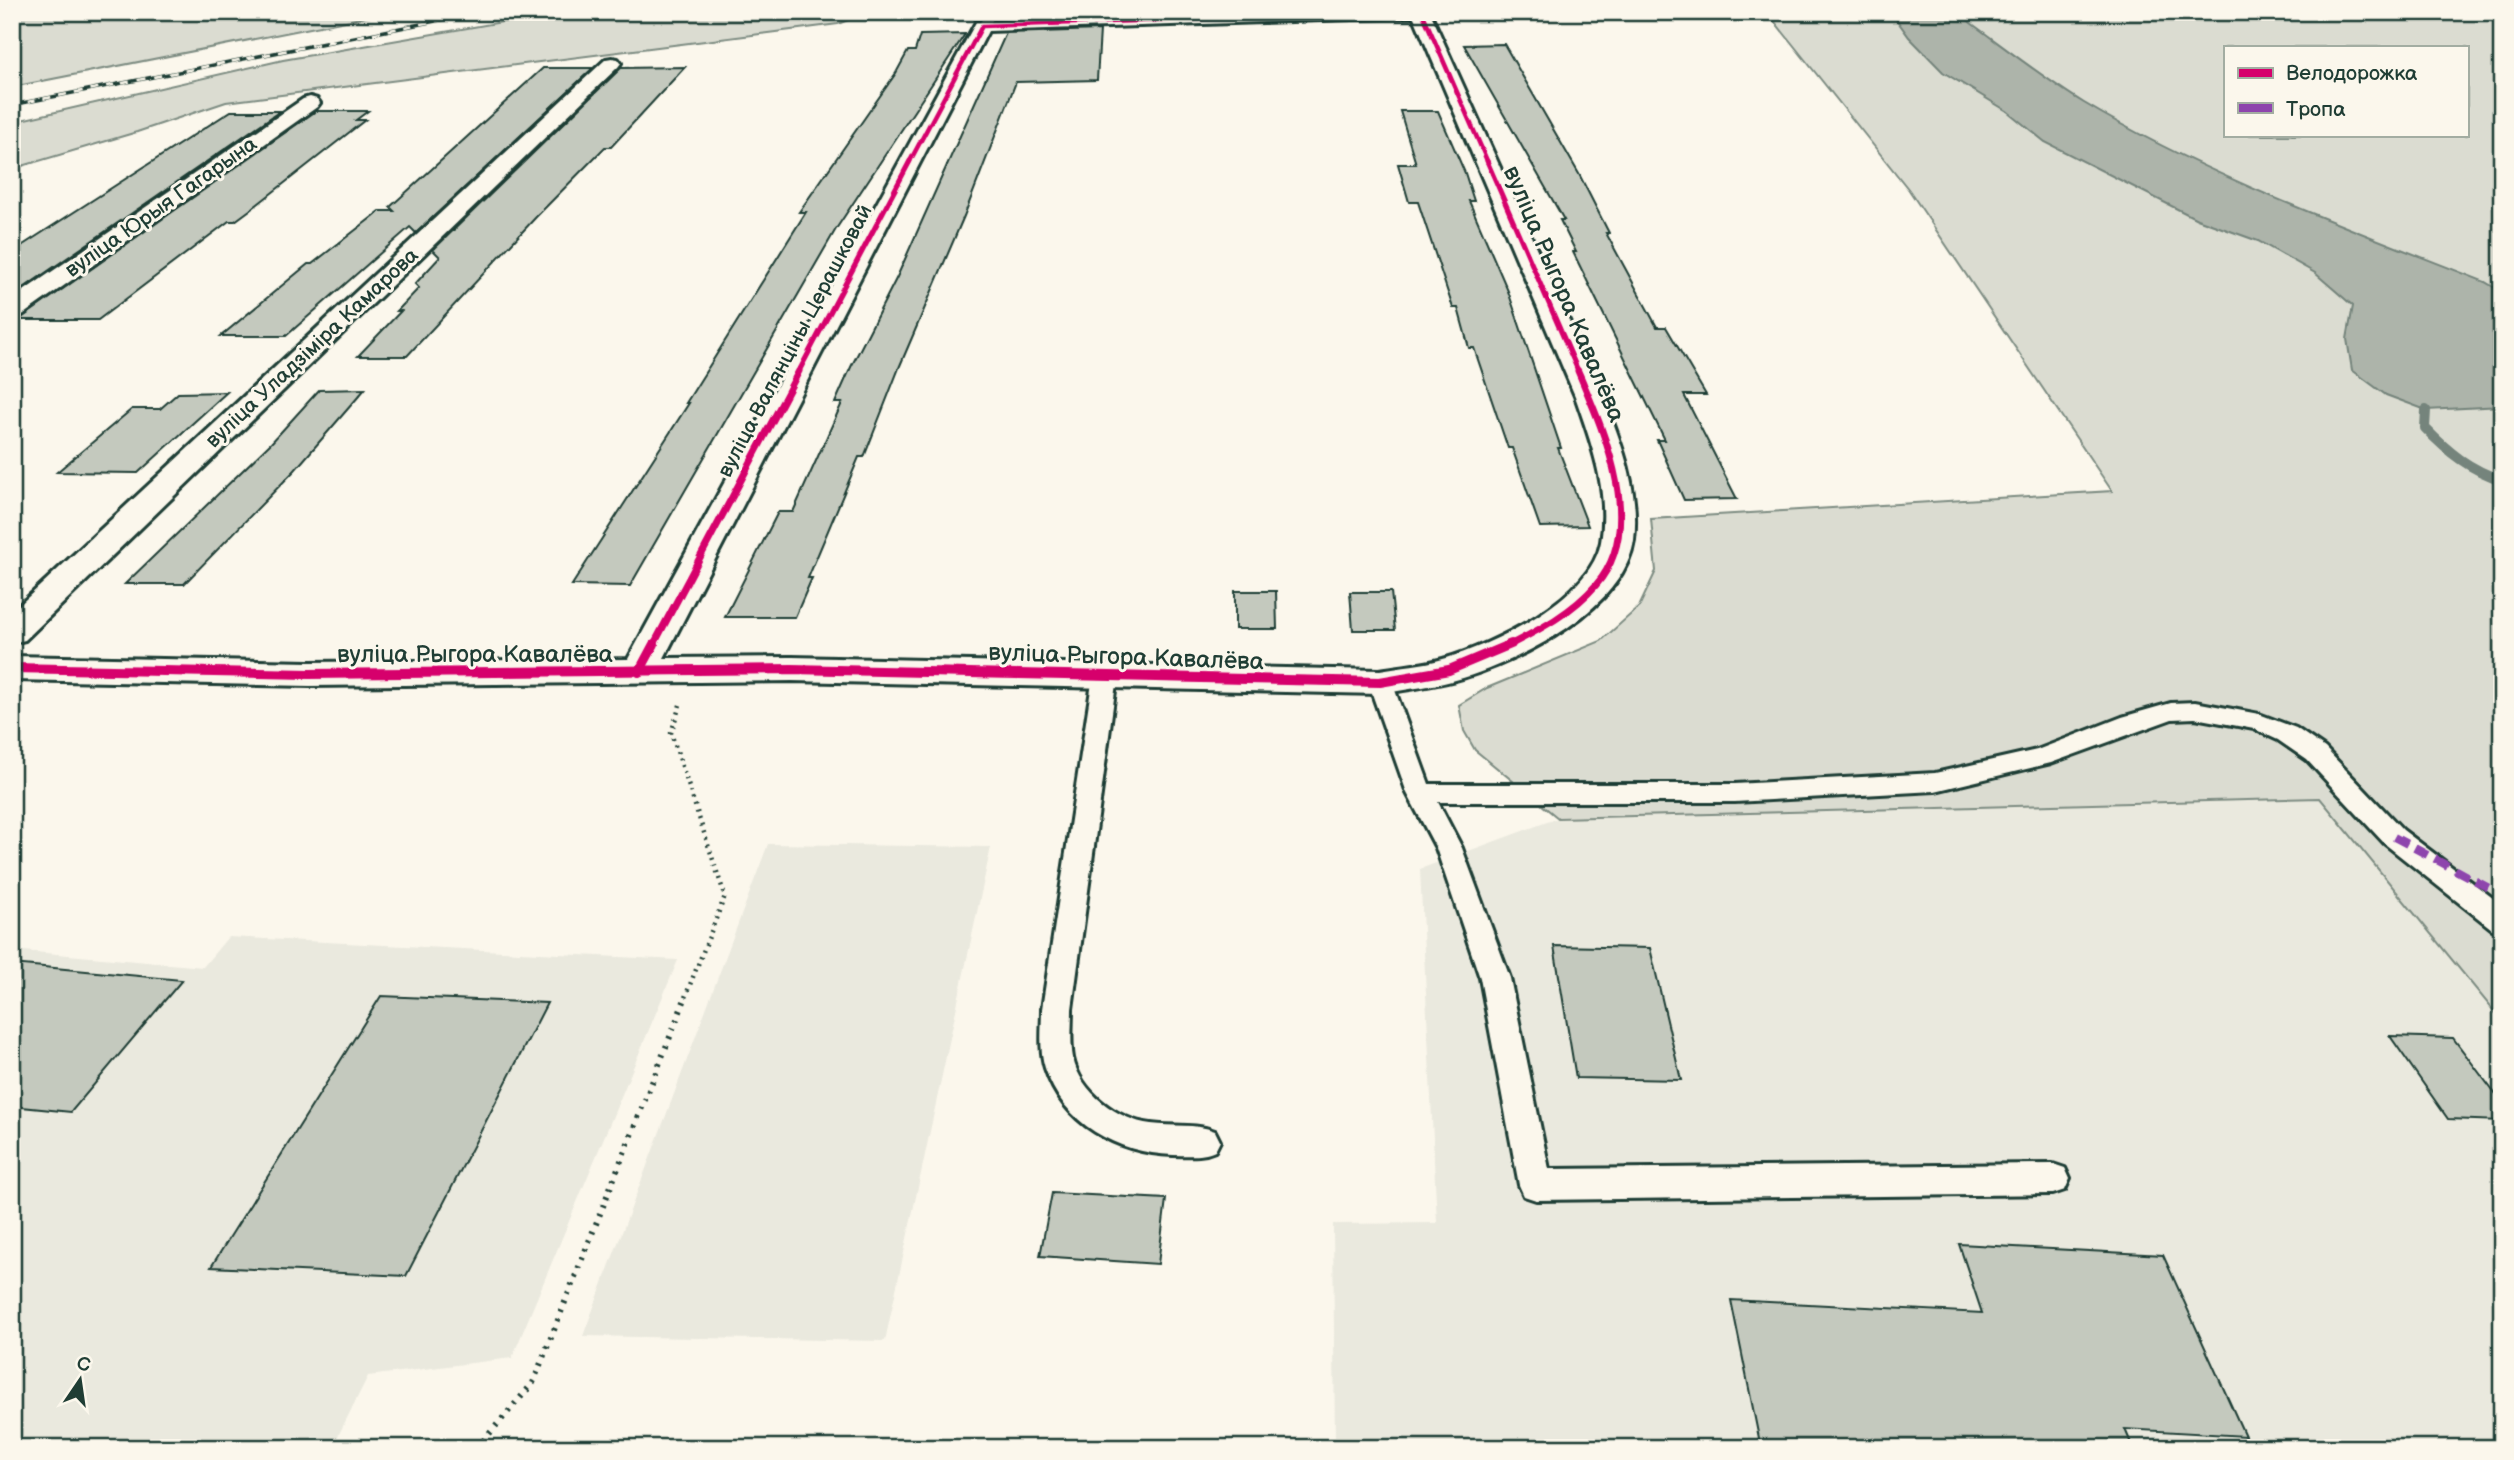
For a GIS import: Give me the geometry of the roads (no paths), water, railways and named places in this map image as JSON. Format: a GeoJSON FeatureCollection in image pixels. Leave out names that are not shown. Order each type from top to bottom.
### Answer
{"type":"FeatureCollection","features":[{"type":"Feature","properties":{"kind":"street"},"geometry":{"type":"LineString","coordinates":[[988,19],[1414,12]]}},
{"type":"Feature","properties":{"kind":"street","name":"вуліца Рыгора Кавалёва"},"geometry":{"type":"LineString","coordinates":[[12,668],[310,674],[792,669],[1380,682],[1450,670],[1501,649],[1576,605],[1595,587],[1609,566],[1617,542],[1619,519],[1607,445],[1589,396],[1422,12]]}},
{"type":"Feature","properties":{"kind":"street","name":"вуліца Валянціны Церашковай"},"geometry":{"type":"LineString","coordinates":[[639,672],[988,19]]}},
{"type":"Feature","properties":{"kind":"street","name":"вуліца Уладзіміра Камарова"},"geometry":{"type":"LineString","coordinates":[[12,632],[612,63]]}},
{"type":"Feature","properties":{"kind":"street","name":"вуліца Юрыя Гагарына"},"geometry":{"type":"LineString","coordinates":[[12,311],[310,103]]}},
{"type":"Feature","properties":{"kind":"lane"},"geometry":{"type":"LineString","coordinates":[[1105,676],[1057,1009],[1058,1059],[1070,1091],[1091,1111],[1124,1132],[1162,1139],[1204,1141]]}},
{"type":"Feature","properties":{"kind":"lane"},"geometry":{"type":"LineString","coordinates":[[1380,682],[1420,793],[1449,848],[1495,978],[1536,1185],[2053,1179]]}},
{"type":"Feature","properties":{"kind":"lane"},"geometry":{"type":"LineString","coordinates":[[1420,793],[1735,793],[1935,782],[2042,757],[2131,723],[2171,711],[2195,710],[2259,722],[2287,734],[2316,754],[2394,837],[2502,921]]}},
{"type":"Feature","properties":{"kind":"waterway"},"geometry":{"type":"LineString","coordinates":[[2426,410],[2425,428],[2442,445],[2470,465],[2502,480]]}},
{"type":"Feature","properties":{"kind":"railway"},"geometry":{"type":"LineString","coordinates":[[12,105],[481,12]]}}]}
